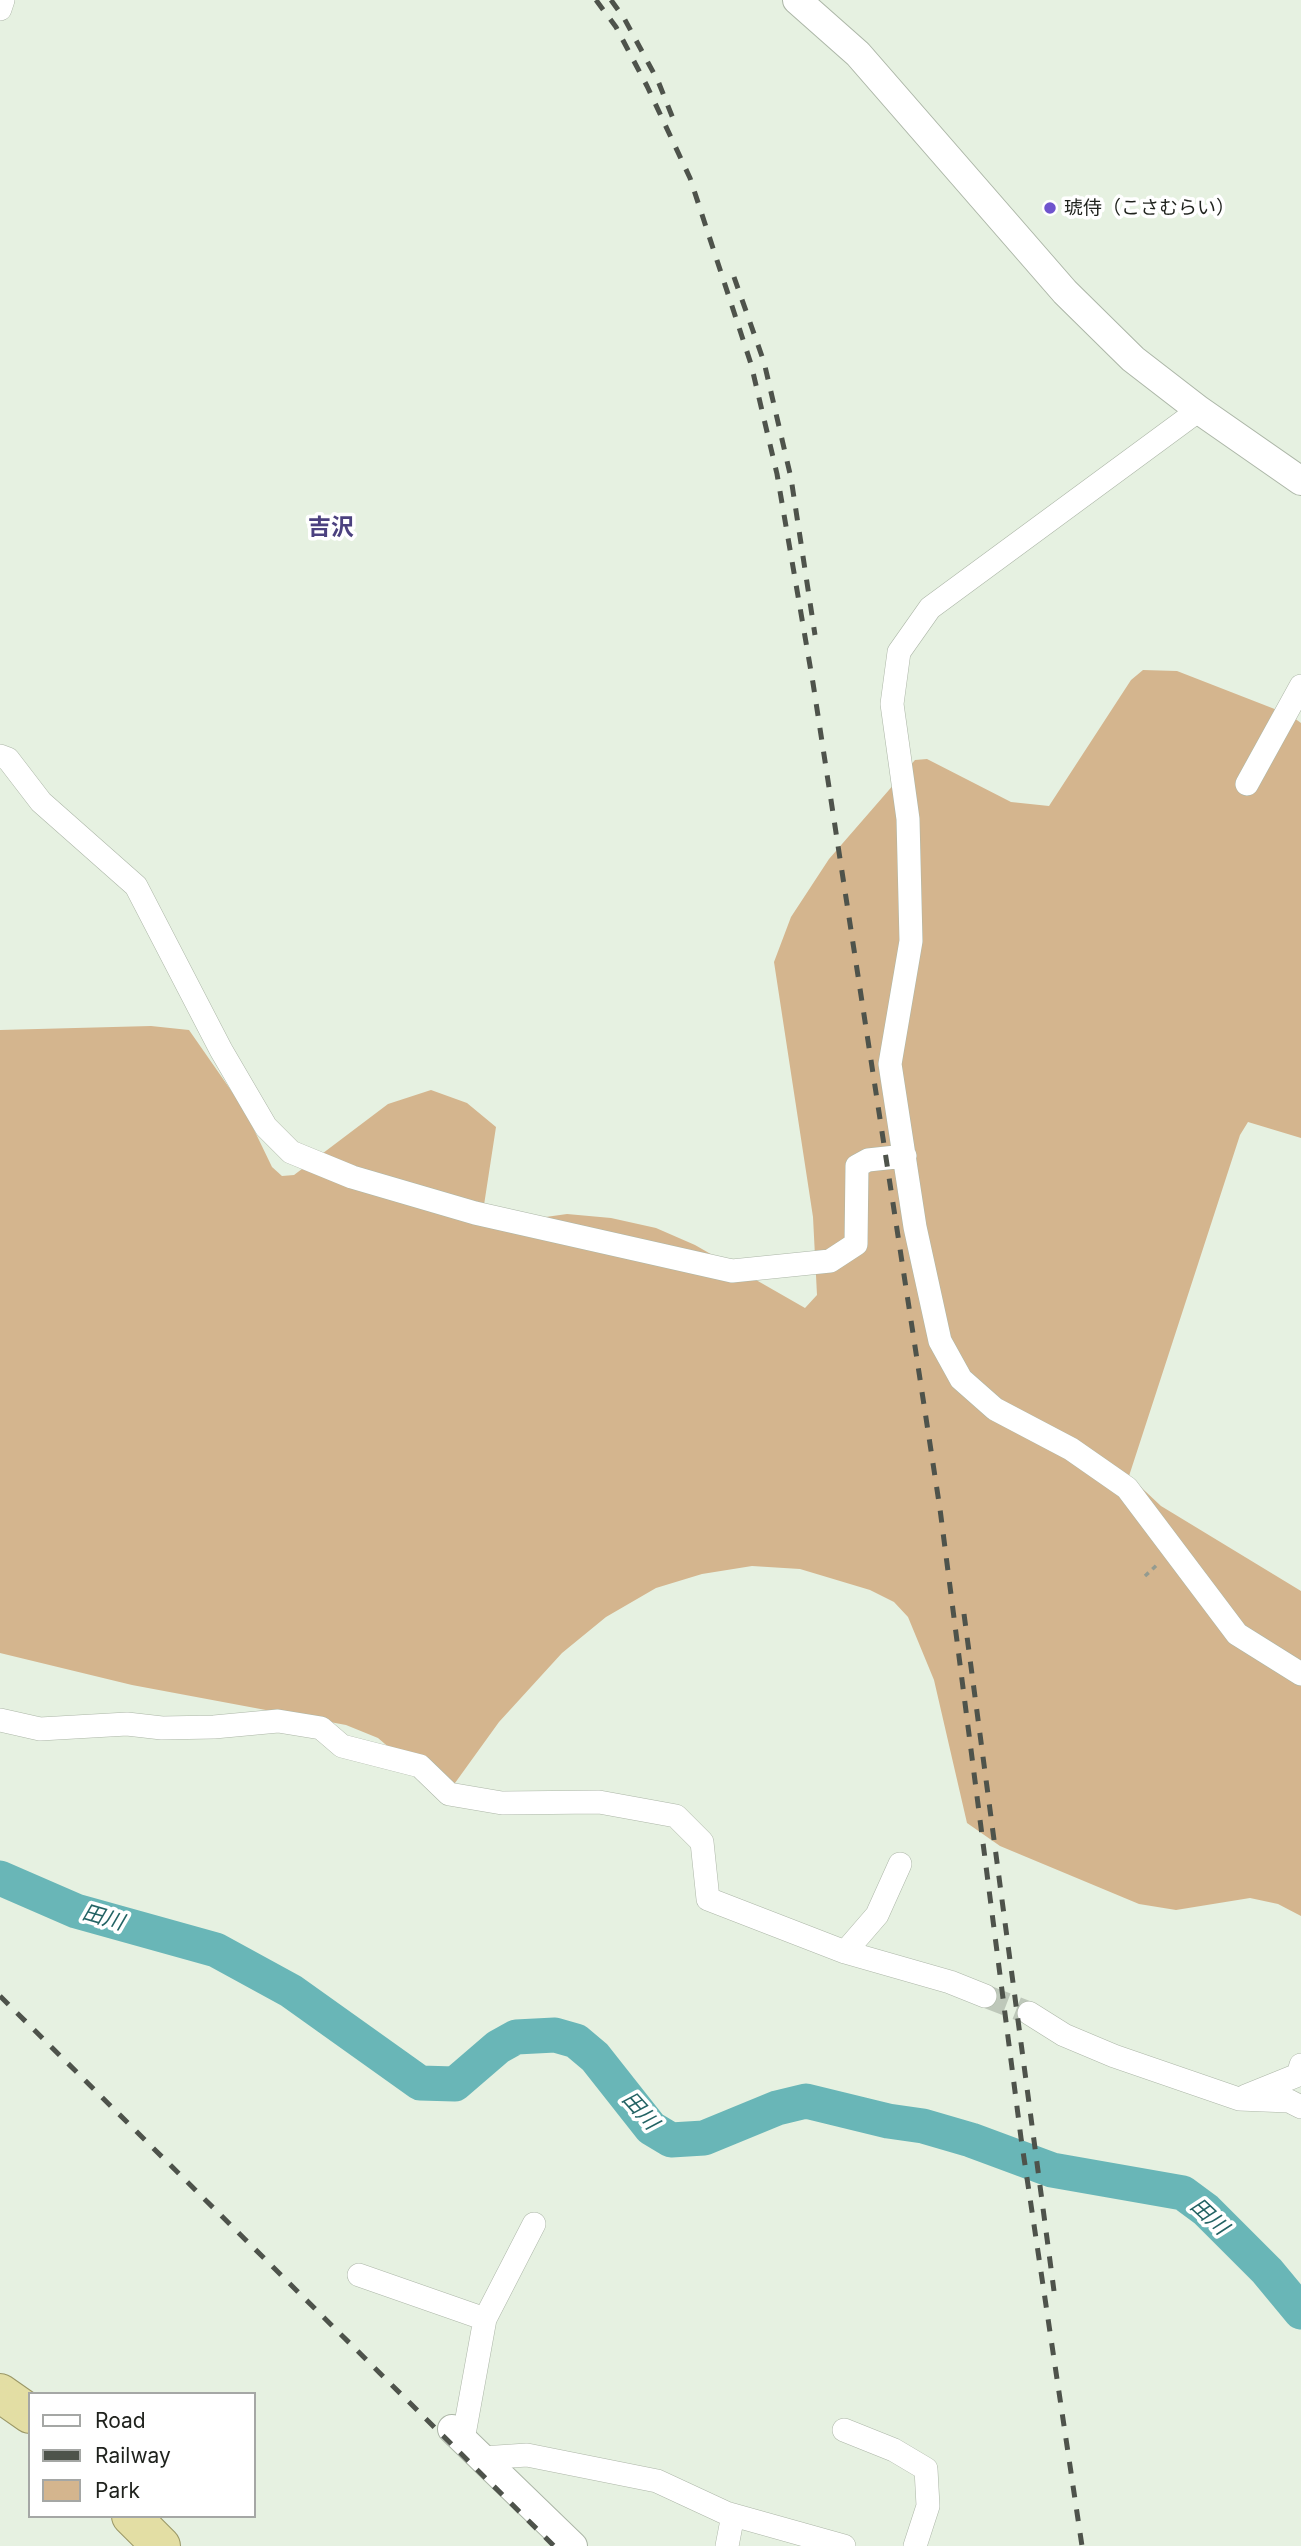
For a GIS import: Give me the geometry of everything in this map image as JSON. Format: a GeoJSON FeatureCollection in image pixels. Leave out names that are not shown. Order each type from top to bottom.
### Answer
{"type":"FeatureCollection","features":[{"type":"Feature","properties":{"kind":"highway"},"geometry":{"type":"LineString","coordinates":[[0,2393],[28,2413]]}},
{"type":"Feature","properties":{"kind":"highway"},"geometry":{"type":"LineString","coordinates":[[133,2518],[161,2546]]}},
{"type":"Feature","properties":{"kind":"street"},"geometry":{"type":"LineString","coordinates":[[0,9],[3,0]]}},
{"type":"Feature","properties":{"kind":"street"},"geometry":{"type":"LineString","coordinates":[[797,0],[858,54],[1065,292],[1133,359],[1199,410],[1301,481]]}},
{"type":"Feature","properties":{"kind":"street"},"geometry":{"type":"LineString","coordinates":[[1199,410],[930,608],[899,652],[892,705],[908,819],[911,941],[890,1064],[915,1227],[940,1341],[961,1379],[995,1409],[1071,1449],[1128,1488],[1237,1633],[1301,1674]]}},
{"type":"Feature","properties":{"kind":"street"},"geometry":{"type":"LineString","coordinates":[[1247,784],[1301,686]]}},
{"type":"Feature","properties":{"kind":"street"},"geometry":{"type":"LineString","coordinates":[[0,756],[8,759],[41,802],[135,886],[221,1050],[267,1127],[291,1152],[352,1177],[475,1213],[732,1271],[830,1261],[856,1244],[857,1166],[868,1160],[905,1156]]}},
{"type":"Feature","properties":{"kind":"street"},"geometry":{"type":"LineString","coordinates":[[0,1720],[40,1729],[127,1724],[162,1728],[214,1727],[278,1721],[321,1728],[342,1746],[420,1766],[449,1794],[502,1803],[598,1802],[676,1816],[702,1842],[708,1899],[845,1952],[950,1982],[985,1996]]}},
{"type":"Feature","properties":{"kind":"street"},"geometry":{"type":"LineString","coordinates":[[845,1952],[877,1915],[900,1864]]}},
{"type":"Feature","properties":{"kind":"street"},"geometry":{"type":"LineString","coordinates":[[1029,2013],[1064,2035],[1114,2056],[1239,2099],[1289,2101],[1301,2108]]}},
{"type":"Feature","properties":{"kind":"street"},"geometry":{"type":"LineString","coordinates":[[1239,2099],[1298,2075],[1301,2064]]}},
{"type":"Feature","properties":{"kind":"street"},"geometry":{"type":"LineString","coordinates":[[466,2442],[485,2319],[534,2224]]}},
{"type":"Feature","properties":{"kind":"street"},"geometry":{"type":"LineString","coordinates":[[359,2275],[485,2319]]}},
{"type":"Feature","properties":{"kind":"street"},"geometry":{"type":"LineString","coordinates":[[844,2430],[894,2450],[926,2469],[928,2506],[915,2546]]}},
{"type":"Feature","properties":{"kind":"street"},"geometry":{"type":"LineString","coordinates":[[466,2442],[657,2481],[733,2515],[844,2546]]}},
{"type":"Feature","properties":{"kind":"street"},"geometry":{"type":"LineString","coordinates":[[466,2442],[573,2546]]}},
{"type":"Feature","properties":{"kind":"street"},"geometry":{"type":"LineString","coordinates":[[727,2546],[733,2515]]}},
{"type":"Feature","properties":{"kind":"green space"},"geometry":{"type":"Polygon","coordinates":[[[1143,670],[1177,671],[1290,715],[1301,723],[1301,1138],[1248,1122],[1240,1135],[1129,1476],[1161,1506],[1301,1591],[1301,1916],[1278,1904],[1250,1898],[1176,1910],[1139,1904],[1000,1846],[967,1823],[934,1680],[908,1617],[894,1602],[870,1590],[800,1569],[752,1566],[702,1574],[656,1588],[606,1617],[562,1653],[499,1722],[455,1783],[440,1791],[378,1738],[346,1725],[132,1685],[0,1653],[0,1030],[151,1026],[189,1030],[244,1109],[272,1167],[282,1176],[294,1175],[388,1104],[431,1090],[467,1103],[496,1127],[482,1218],[489,1225],[567,1214],[611,1218],[656,1228],[695,1245],[805,1308],[817,1295],[813,1217],[774,962],[791,917],[829,859],[915,760],[927,759],[1011,802],[1049,806],[1131,680],[1143,670]]]}},
{"type":"Feature","properties":{"kind":"waterway","name":"田川"},"geometry":{"type":"LineString","coordinates":[[0,1878],[76,1911],[216,1950],[291,1991],[420,2083],[455,2084],[498,2047],[516,2037],[555,2035],[576,2041],[595,2057],[651,2128],[671,2140],[704,2138],[777,2108],[806,2101],[888,2121],[923,2126],[971,2140],[1052,2170],[1183,2193],[1206,2210],[1267,2271],[1301,2312]]}},
{"type":"Feature","properties":{"kind":"tunnel"},"geometry":{"type":"LineString","coordinates":[[985,1996],[1029,2013]]}},
{"type":"Feature","properties":{"kind":"railway"},"geometry":{"type":"LineString","coordinates":[[596,0],[616,27],[690,178],[751,364],[777,474],[813,683],[940,1509],[1021,2138],[1082,2546]]}},
{"type":"Feature","properties":{"kind":"railway"},"geometry":{"type":"LineString","coordinates":[[611,0],[624,18],[658,81],[674,121]]}},
{"type":"Feature","properties":{"kind":"railway"},"geometry":{"type":"LineString","coordinates":[[734,277],[764,362],[791,478],[815,635]]}},
{"type":"Feature","properties":{"kind":"railway"},"geometry":{"type":"LineString","coordinates":[[964,1614],[1054,2291]]}},
{"type":"Feature","properties":{"kind":"railway"},"geometry":{"type":"LineString","coordinates":[[0,1996],[554,2546]]}},
{"type":"Feature","properties":{"kind":"place","name":"琥侍（こさむらい）"},"geometry":{"type":"Point","coordinates":[1050,208]}},
{"type":"Feature","properties":{"kind":"district","name":"吉沢"},"geometry":{"type":"Point","coordinates":[331,528]}}]}
